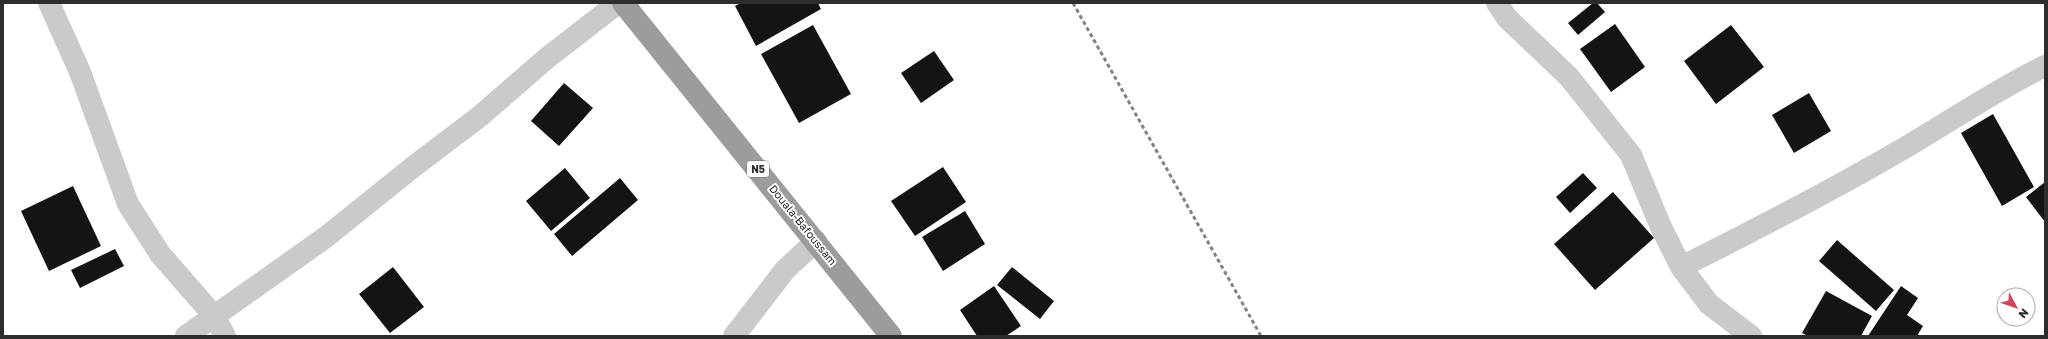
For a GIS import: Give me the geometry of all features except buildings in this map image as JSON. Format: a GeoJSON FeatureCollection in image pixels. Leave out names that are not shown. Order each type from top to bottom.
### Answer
{"type":"FeatureCollection","features":[{"type":"Feature","properties":{"kind":"highway","name":"Douala-Bafoussam"},"geometry":{"type":"LineString","coordinates":[[623,3],[891,336]]}},
{"type":"Feature","properties":{"kind":"street"},"geometry":{"type":"LineString","coordinates":[[49,3],[80,72],[128,204],[160,254],[215,316],[225,336]]}},
{"type":"Feature","properties":{"kind":"street"},"geometry":{"type":"LineString","coordinates":[[186,336],[326,237],[413,167],[479,117],[547,58],[618,3]]}},
{"type":"Feature","properties":{"kind":"street"},"geometry":{"type":"LineString","coordinates":[[1497,3],[1507,18],[1569,77],[1631,155],[1660,227],[1681,267],[1709,304],[1751,336]]}},
{"type":"Feature","properties":{"kind":"street"},"geometry":{"type":"LineString","coordinates":[[1681,267],[1763,227],[1905,148],[2013,81],[2045,66]]}},
{"type":"Feature","properties":{"kind":"street"},"geometry":{"type":"LineString","coordinates":[[734,336],[785,270],[816,241]]}},
{"type":"Feature","properties":{"kind":"railway"},"geometry":{"type":"LineString","coordinates":[[1073,3],[1261,336]]}}]}
